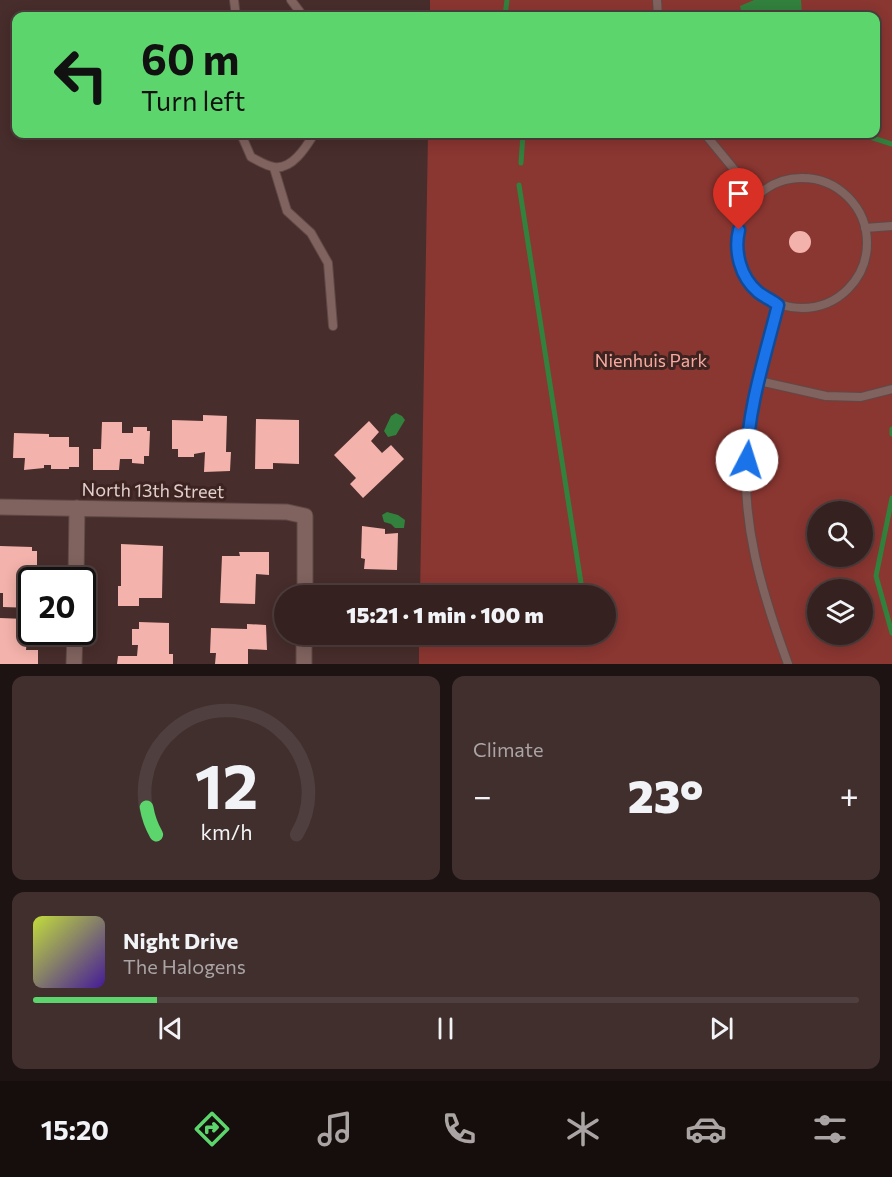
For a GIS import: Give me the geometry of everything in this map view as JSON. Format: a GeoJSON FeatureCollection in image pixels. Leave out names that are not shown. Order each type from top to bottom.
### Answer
{"type":"FeatureCollection","features":[{"type":"Feature","properties":{"kind":"street","name":"North 13th Street"},"geometry":{"type":"LineString","coordinates":[[0,507],[287,512],[305,516],[305,585]]}},
{"type":"Feature","properties":{"kind":"street"},"geometry":{"type":"LineString","coordinates":[[76,567],[77,508]]}},
{"type":"Feature","properties":{"kind":"street"},"geometry":{"type":"LineString","coordinates":[[74,664],[75,645]]}},
{"type":"Feature","properties":{"kind":"street"},"geometry":{"type":"LineString","coordinates":[[304,645],[304,664]]}},
{"type":"Feature","properties":{"kind":"lane"},"geometry":{"type":"LineString","coordinates":[[243,138],[250,157],[274,168],[290,164],[311,138]]}},
{"type":"Feature","properties":{"kind":"lane"},"geometry":{"type":"LineString","coordinates":[[708,138],[756,196]]}},
{"type":"Feature","properties":{"kind":"lane"},"geometry":{"type":"LineString","coordinates":[[274,168],[287,211],[311,233],[328,263],[333,326]]}},
{"type":"Feature","properties":{"kind":"lane"},"geometry":{"type":"LineString","coordinates":[[807,177],[833,185],[854,204],[865,228],[866,252],[859,274],[845,293],[825,305],[802,309],[778,305],[756,291],[741,269],[736,243],[741,217],[756,196],[779,181],[807,177]]}},
{"type":"Feature","properties":{"kind":"lane"},"geometry":{"type":"LineString","coordinates":[[865,228],[892,226]]}},
{"type":"Feature","properties":{"kind":"lane"},"geometry":{"type":"LineString","coordinates":[[778,305],[759,381],[747,444],[747,494],[752,546],[765,602],[789,664]]}},
{"type":"Feature","properties":{"kind":"lane"},"geometry":{"type":"LineString","coordinates":[[759,381],[826,396],[861,397],[892,389]]}},
{"type":"Feature","properties":{"kind":"green space","name":"Nienhuis Park"},"geometry":{"type":"Polygon","coordinates":[[[430,0],[892,0],[892,664],[419,664],[419,645],[616,645],[616,585],[420,585],[428,138],[880,138],[880,12],[430,12],[430,0]]]}},
{"type":"Feature","properties":{"kind":"shaded area"},"geometry":{"type":"Polygon","coordinates":[[[754,0],[801,0],[802,12],[741,12],[740,6],[754,0]]]}},
{"type":"Feature","properties":{"kind":"shaded area"},"geometry":{"type":"Polygon","coordinates":[[[396,413],[405,420],[396,435],[388,437],[384,431],[391,416],[396,413]]]}},
{"type":"Feature","properties":{"kind":"shaded area"},"geometry":{"type":"Polygon","coordinates":[[[387,512],[405,520],[404,528],[395,528],[384,522],[382,515],[387,512]]]}},
{"type":"Feature","properties":{"kind":"building"},"geometry":{"type":"Polygon","coordinates":[[[800,231],[808,234],[811,242],[808,250],[800,253],[792,250],[789,242],[792,234],[800,231]]]}},
{"type":"Feature","properties":{"kind":"building"},"geometry":{"type":"Polygon","coordinates":[[[203,415],[227,416],[226,452],[231,452],[230,471],[204,472],[205,452],[194,454],[194,457],[178,457],[178,449],[172,449],[172,420],[203,421],[203,415]]]}},
{"type":"Feature","properties":{"kind":"building"},"geometry":{"type":"Polygon","coordinates":[[[256,419],[299,420],[299,464],[273,463],[273,469],[255,469],[256,419]]]}},
{"type":"Feature","properties":{"kind":"building"},"geometry":{"type":"Polygon","coordinates":[[[369,421],[379,432],[371,441],[382,453],[391,445],[404,459],[363,498],[350,484],[356,478],[334,455],[369,421]]]}},
{"type":"Feature","properties":{"kind":"building"},"geometry":{"type":"Polygon","coordinates":[[[102,422],[122,422],[122,433],[133,433],[133,427],[147,427],[147,431],[150,431],[149,456],[144,456],[144,464],[132,463],[132,459],[120,459],[119,470],[93,470],[93,449],[101,449],[102,422]]]}},
{"type":"Feature","properties":{"kind":"building"},"geometry":{"type":"Polygon","coordinates":[[[14,433],[69,437],[69,447],[79,447],[79,467],[51,469],[51,465],[44,465],[44,468],[24,470],[25,458],[13,458],[14,433]]]}},
{"type":"Feature","properties":{"kind":"building"},"geometry":{"type":"Polygon","coordinates":[[[362,526],[385,529],[385,534],[398,533],[397,570],[364,569],[365,559],[361,558],[362,526]]]}},
{"type":"Feature","properties":{"kind":"building"},"geometry":{"type":"Polygon","coordinates":[[[121,544],[163,546],[162,598],[139,598],[139,606],[118,606],[118,586],[121,586],[121,544]]]}},
{"type":"Feature","properties":{"kind":"building"},"geometry":{"type":"Polygon","coordinates":[[[0,546],[32,547],[32,551],[37,551],[37,567],[18,567],[18,608],[3,607],[3,593],[0,593],[0,546]]]}},
{"type":"Feature","properties":{"kind":"building"},"geometry":{"type":"Polygon","coordinates":[[[239,552],[269,552],[269,575],[256,574],[255,604],[220,603],[222,556],[240,556],[239,552]]]}},
{"type":"Feature","properties":{"kind":"building"},"geometry":{"type":"Polygon","coordinates":[[[0,618],[18,619],[18,645],[26,645],[26,650],[38,650],[38,664],[0,664],[0,618]]]}},
{"type":"Feature","properties":{"kind":"building"},"geometry":{"type":"Polygon","coordinates":[[[139,622],[169,623],[169,654],[173,654],[173,664],[117,664],[118,656],[137,656],[138,645],[132,645],[132,629],[139,629],[139,622]]]}},
{"type":"Feature","properties":{"kind":"building"},"geometry":{"type":"Polygon","coordinates":[[[247,624],[266,625],[267,650],[248,649],[248,664],[215,664],[216,653],[210,653],[211,628],[247,629],[247,624]]]}},
{"type":"Feature","properties":{"kind":"waterway"},"geometry":{"type":"LineString","coordinates":[[506,12],[507,0]]}},
{"type":"Feature","properties":{"kind":"waterway"},"geometry":{"type":"LineString","coordinates":[[521,163],[523,138]]}},
{"type":"Feature","properties":{"kind":"waterway"},"geometry":{"type":"LineString","coordinates":[[873,138],[892,144]]}},
{"type":"Feature","properties":{"kind":"waterway"},"geometry":{"type":"LineString","coordinates":[[519,185],[581,585]]}},
{"type":"Feature","properties":{"kind":"waterway"},"geometry":{"type":"LineString","coordinates":[[892,429],[892,434]]}},
{"type":"Feature","properties":{"kind":"waterway"},"geometry":{"type":"LineString","coordinates":[[892,498],[876,576],[892,633]]}},
{"type":"Feature","properties":{"kind":"route"},"geometry":{"type":"LineString","coordinates":[[739,230],[736,243],[741,269],[756,291],[778,305],[759,381],[747,444],[747,460]]}}]}
